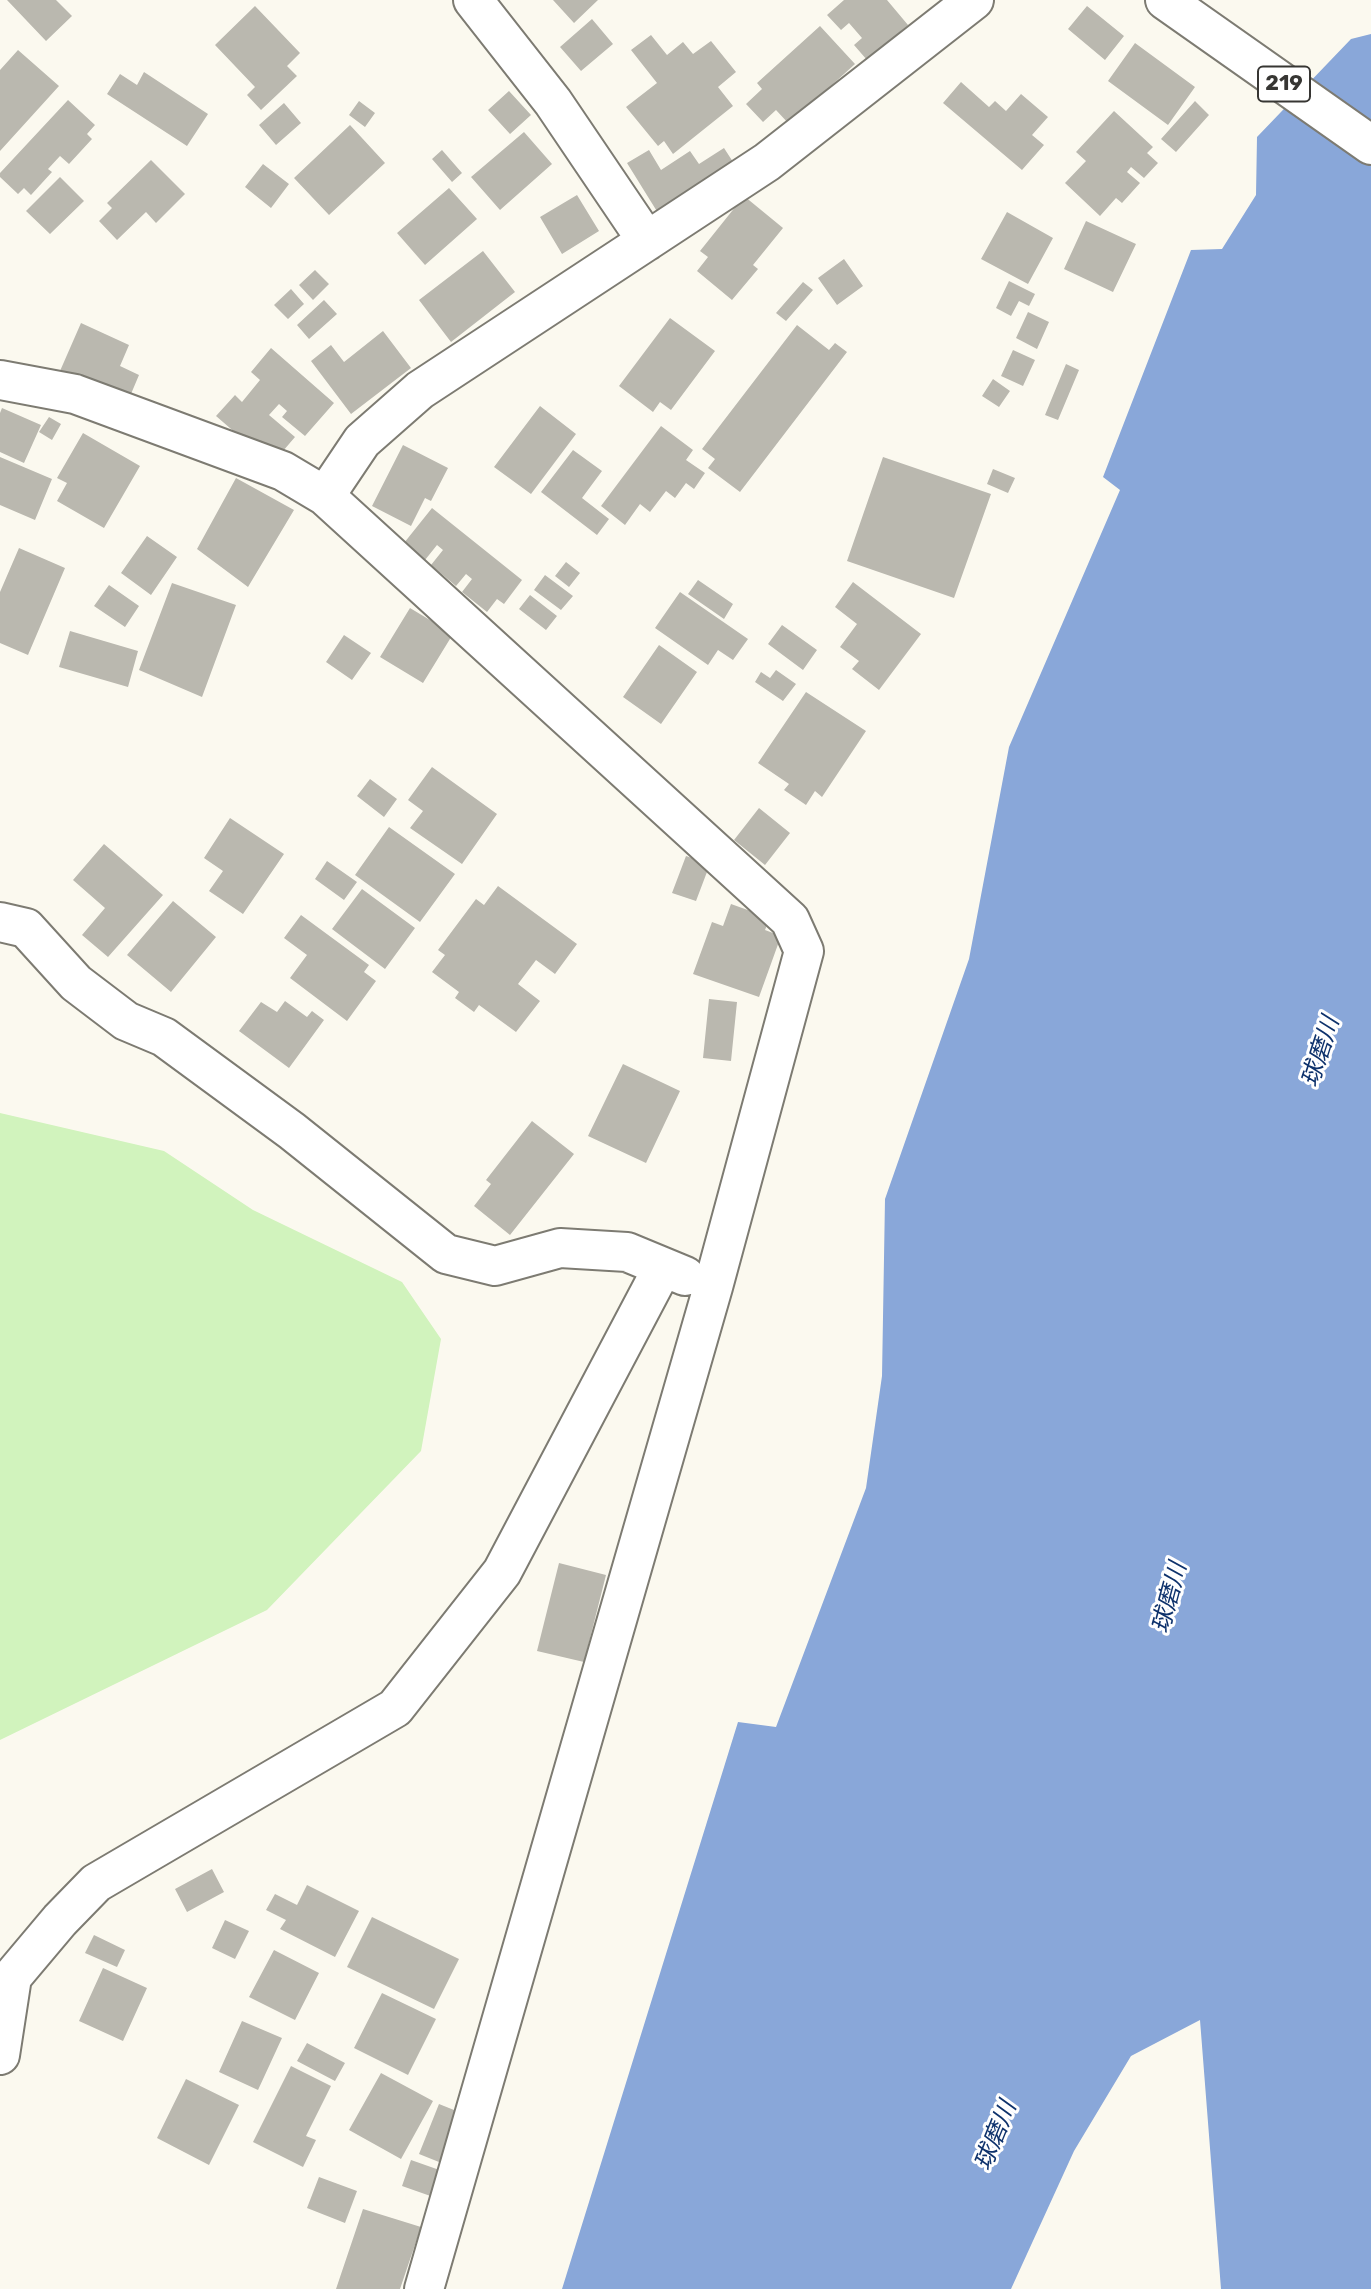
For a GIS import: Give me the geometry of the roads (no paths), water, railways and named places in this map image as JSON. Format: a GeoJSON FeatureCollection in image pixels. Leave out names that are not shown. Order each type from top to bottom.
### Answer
{"type":"FeatureCollection","features":[{"type":"Feature","properties":{"kind":"main road"},"geometry":{"type":"LineString","coordinates":[[473,0],[553,102],[647,241]]}},
{"type":"Feature","properties":{"kind":"main road"},"geometry":{"type":"LineString","coordinates":[[325,496],[362,441],[420,390],[767,162],[974,0]]}},
{"type":"Feature","properties":{"kind":"main road","name":"219"},"geometry":{"type":"LineString","coordinates":[[1165,0],[1371,145]]}},
{"type":"Feature","properties":{"kind":"main road"},"geometry":{"type":"LineString","coordinates":[[0,380],[75,394],[283,471],[325,496],[790,920],[804,951],[713,1287],[424,2289]]}},
{"type":"Feature","properties":{"kind":"main road"},"geometry":{"type":"LineString","coordinates":[[0,922],[26,928],[76,983],[126,1021],[164,1037],[292,1131],[446,1254],[495,1266],[560,1248],[627,1252],[713,1287]]}},
{"type":"Feature","properties":{"kind":"main road"},"geometry":{"type":"LineString","coordinates":[[0,2055],[12,1977],[60,1920],[96,1883],[395,1707],[502,1572],[663,1267]]}},
{"type":"Feature","properties":{"kind":"water","name":"球磨川"},"geometry":{"type":"Polygon","coordinates":[[[1371,34],[1371,2289],[1221,2289],[1200,2020],[1131,2056],[1074,2151],[1011,2289],[562,2289],[738,1722],[776,1727],[866,1488],[882,1376],[885,1199],[969,959],[1009,747],[1120,490],[1103,477],[1191,250],[1222,249],[1256,195],[1257,137],[1351,39],[1371,34]]]}}]}
